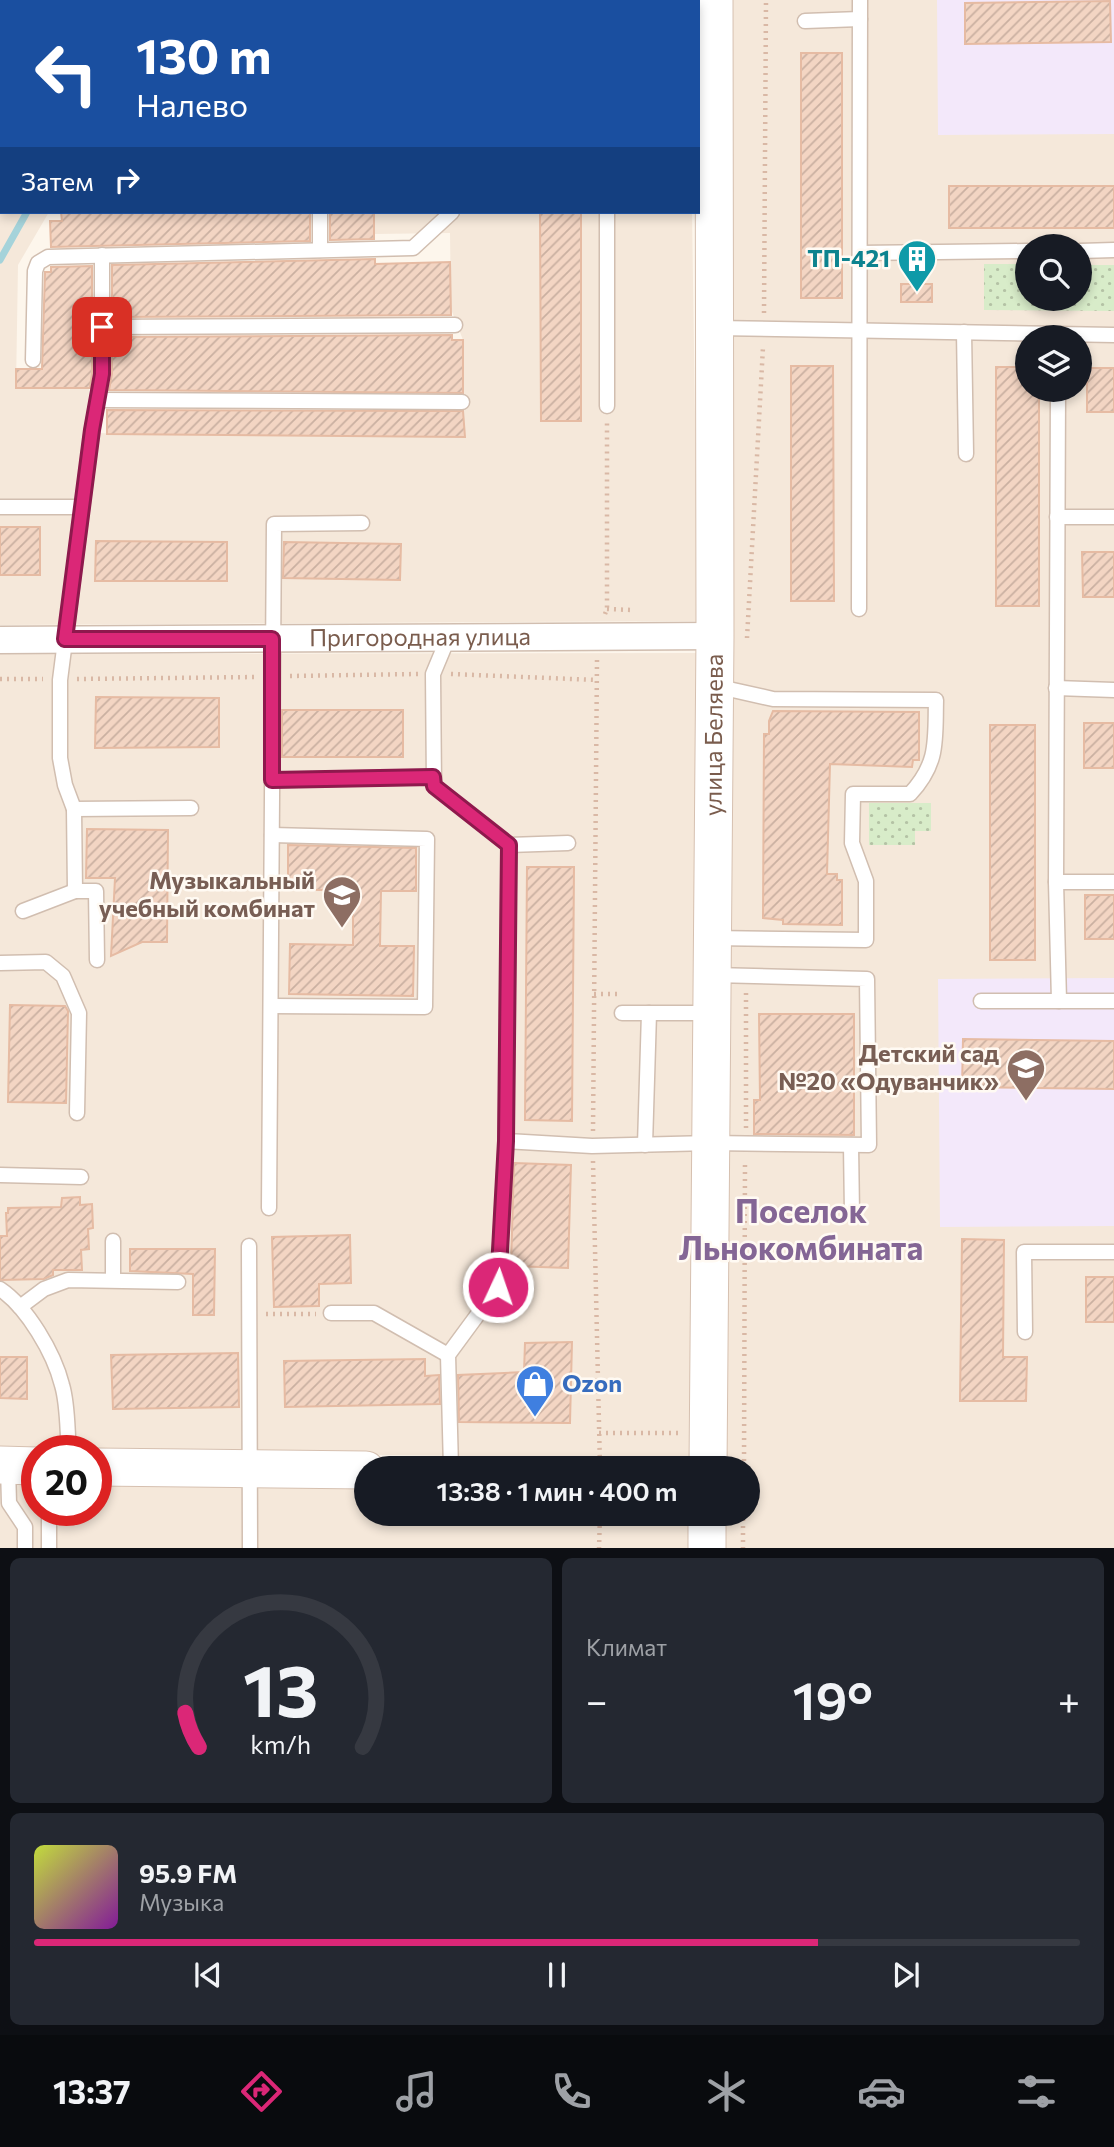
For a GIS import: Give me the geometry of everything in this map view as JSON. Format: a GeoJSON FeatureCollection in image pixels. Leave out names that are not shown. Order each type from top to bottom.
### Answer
{"type":"FeatureCollection","features":[{"type":"Feature","properties":{"kind":"street","name":"улица Беляева"},"geometry":{"type":"LineString","coordinates":[[714,0],[706,165],[714,328],[712,939],[729,975],[712,1013],[728,1143],[720,1445]]}},
{"type":"Feature","properties":{"kind":"street","name":"Пригородная улица"},"geometry":{"type":"LineString","coordinates":[[0,640],[715,636]]}},
{"type":"Feature","properties":{"kind":"street"},"geometry":{"type":"LineString","coordinates":[[112,1467],[354,1471]]}},
{"type":"Feature","properties":{"kind":"street"},"geometry":{"type":"LineString","coordinates":[[707,1526],[707,1548]]}},
{"type":"Feature","properties":{"kind":"lane"},"geometry":{"type":"LineString","coordinates":[[859,609],[860,0]]}},
{"type":"Feature","properties":{"kind":"lane"},"geometry":{"type":"LineString","coordinates":[[805,21],[860,19]]}},
{"type":"Feature","properties":{"kind":"lane"},"geometry":{"type":"LineString","coordinates":[[320,214],[320,250]]}},
{"type":"Feature","properties":{"kind":"lane"},"geometry":{"type":"LineString","coordinates":[[33,360],[34,271],[38,264],[54,256],[413,248],[450,214]]}},
{"type":"Feature","properties":{"kind":"lane"},"geometry":{"type":"LineString","coordinates":[[607,214],[607,406]]}},
{"type":"Feature","properties":{"kind":"lane"},"geometry":{"type":"LineString","coordinates":[[1092,251],[1114,250]]}},
{"type":"Feature","properties":{"kind":"lane"},"geometry":{"type":"LineString","coordinates":[[860,253],[1015,251]]}},
{"type":"Feature","properties":{"kind":"lane"},"geometry":{"type":"LineString","coordinates":[[75,891],[75,809],[65,785],[60,758],[60,680],[102,374],[102,255]]}},
{"type":"Feature","properties":{"kind":"lane"},"geometry":{"type":"LineString","coordinates":[[102,327],[455,325]]}},
{"type":"Feature","properties":{"kind":"lane"},"geometry":{"type":"LineString","coordinates":[[714,328],[1015,334]]}},
{"type":"Feature","properties":{"kind":"lane"},"geometry":{"type":"LineString","coordinates":[[964,332],[965,454]]}},
{"type":"Feature","properties":{"kind":"lane"},"geometry":{"type":"LineString","coordinates":[[1092,335],[1114,335]]}},
{"type":"Feature","properties":{"kind":"lane"},"geometry":{"type":"LineString","coordinates":[[98,400],[462,402]]}},
{"type":"Feature","properties":{"kind":"lane"},"geometry":{"type":"LineString","coordinates":[[1058,402],[1056,882],[1059,1001]]}},
{"type":"Feature","properties":{"kind":"lane"},"geometry":{"type":"LineString","coordinates":[[0,507],[82,508]]}},
{"type":"Feature","properties":{"kind":"lane"},"geometry":{"type":"LineString","coordinates":[[1057,517],[1114,517]]}},
{"type":"Feature","properties":{"kind":"lane"},"geometry":{"type":"LineString","coordinates":[[269,1208],[274,524],[362,523]]}},
{"type":"Feature","properties":{"kind":"lane"},"geometry":{"type":"LineString","coordinates":[[448,638],[433,674],[434,786],[509,845],[568,843]]}},
{"type":"Feature","properties":{"kind":"lane"},"geometry":{"type":"LineString","coordinates":[[712,939],[866,940],[866,881],[852,843],[853,794],[910,794],[931,766],[935,750],[936,713],[936,700],[773,699],[714,686]]}},
{"type":"Feature","properties":{"kind":"lane"},"geometry":{"type":"LineString","coordinates":[[1056,688],[1114,690]]}},
{"type":"Feature","properties":{"kind":"lane"},"geometry":{"type":"LineString","coordinates":[[272,780],[433,777]]}},
{"type":"Feature","properties":{"kind":"lane"},"geometry":{"type":"LineString","coordinates":[[75,809],[191,808]]}},
{"type":"Feature","properties":{"kind":"lane"},"geometry":{"type":"LineString","coordinates":[[271,1006],[425,1007],[427,839],[272,835]]}},
{"type":"Feature","properties":{"kind":"lane"},"geometry":{"type":"LineString","coordinates":[[450,1456],[448,1355],[498,1287],[506,1141],[509,845]]}},
{"type":"Feature","properties":{"kind":"lane"},"geometry":{"type":"LineString","coordinates":[[1056,882],[1114,882]]}},
{"type":"Feature","properties":{"kind":"lane"},"geometry":{"type":"LineString","coordinates":[[23,911],[75,891],[96,891],[97,960]]}},
{"type":"Feature","properties":{"kind":"lane"},"geometry":{"type":"LineString","coordinates":[[0,963],[46,962],[63,976],[79,1013],[77,1113]]}},
{"type":"Feature","properties":{"kind":"lane"},"geometry":{"type":"LineString","coordinates":[[506,1141],[592,1146],[728,1143],[869,1145],[866,979],[729,975]]}},
{"type":"Feature","properties":{"kind":"lane"},"geometry":{"type":"LineString","coordinates":[[981,1001],[1114,1001]]}},
{"type":"Feature","properties":{"kind":"lane"},"geometry":{"type":"LineString","coordinates":[[622,1013],[712,1013]]}},
{"type":"Feature","properties":{"kind":"lane"},"geometry":{"type":"LineString","coordinates":[[645,1145],[649,1013]]}},
{"type":"Feature","properties":{"kind":"lane"},"geometry":{"type":"LineString","coordinates":[[851,1145],[852,1214]]}},
{"type":"Feature","properties":{"kind":"lane"},"geometry":{"type":"LineString","coordinates":[[0,1175],[81,1177]]}},
{"type":"Feature","properties":{"kind":"lane"},"geometry":{"type":"LineString","coordinates":[[113,1241],[113,1280]]}},
{"type":"Feature","properties":{"kind":"lane"},"geometry":{"type":"LineString","coordinates":[[249,1247],[250,1548]]}},
{"type":"Feature","properties":{"kind":"lane"},"geometry":{"type":"LineString","coordinates":[[1025,1332],[1024,1252],[1114,1252]]}},
{"type":"Feature","properties":{"kind":"lane"},"geometry":{"type":"LineString","coordinates":[[20,1307],[44,1289],[68,1280],[178,1282]]}},
{"type":"Feature","properties":{"kind":"lane"},"geometry":{"type":"LineString","coordinates":[[0,1289],[14,1298],[36,1329],[63,1386],[68,1435]]}},
{"type":"Feature","properties":{"kind":"lane"},"geometry":{"type":"LineString","coordinates":[[331,1313],[374,1313],[448,1355]]}},
{"type":"Feature","properties":{"kind":"lane"},"geometry":{"type":"LineString","coordinates":[[15,1466],[9,1503],[25,1527],[25,1548]]}},
{"type":"Feature","properties":{"kind":"lane"},"geometry":{"type":"LineString","coordinates":[[0,1515],[17,1515]]}},
{"type":"Feature","properties":{"kind":"lane"},"geometry":{"type":"LineString","coordinates":[[49,1526],[49,1548]]}},
{"type":"Feature","properties":{"kind":"path"},"geometry":{"type":"LineString","coordinates":[[600,1456],[592,1146],[597,680],[598,637],[607,609],[607,406]]}},
{"type":"Feature","properties":{"kind":"path"},"geometry":{"type":"LineString","coordinates":[[0,679],[433,674],[597,680]]}},
{"type":"Feature","properties":{"kind":"path"},"geometry":{"type":"LineString","coordinates":[[599,1433],[720,1445],[728,1143],[729,975]]}},
{"type":"Feature","properties":{"kind":"path"},"geometry":{"type":"LineString","coordinates":[[250,1314],[331,1313]]}},
{"type":"Feature","properties":{"kind":"path"},"geometry":{"type":"LineString","coordinates":[[599,1548],[600,1526]]}},
{"type":"Feature","properties":{"kind":"path"},"geometry":{"type":"LineString","coordinates":[[743,1526],[743,1548]]}},
{"type":"Feature","properties":{"kind":"shaded area"},"geometry":{"type":"Polygon","coordinates":[[[733,0],[1114,0],[1114,1548],[720,1548],[720,1526],[760,1526],[760,1456],[721,1456],[733,0]]]}},
{"type":"Feature","properties":{"kind":"shaded area"},"geometry":{"type":"Polygon","coordinates":[[[937,0],[1114,0],[1114,134],[938,135],[937,0]]]}},
{"type":"Feature","properties":{"kind":"shaded area"},"geometry":{"type":"Polygon","coordinates":[[[0,214],[48,214],[18,265],[16,387],[89,388],[88,433],[464,437],[463,340],[451,309],[450,233],[374,234],[374,214],[692,214],[698,621],[0,625],[0,214]]]}},
{"type":"Feature","properties":{"kind":"shaded area"},"geometry":{"type":"Polygon","coordinates":[[[700,653],[693,1456],[112,1451],[112,1435],[21,1435],[21,1450],[0,1450],[0,654],[700,653]]]}},
{"type":"Feature","properties":{"kind":"shaded area","name":"Детский сад №20 «Одуванчик»"},"geometry":{"type":"Polygon","coordinates":[[[1114,978],[1114,1226],[940,1227],[938,979],[1114,978]]]}},
{"type":"Feature","properties":{"kind":"shaded area"},"geometry":{"type":"Polygon","coordinates":[[[0,1480],[21,1481],[21,1526],[112,1526],[112,1482],[354,1486],[354,1526],[693,1526],[693,1548],[0,1548],[0,1480]]]}},
{"type":"Feature","properties":{"kind":"green space"},"geometry":{"type":"Polygon","coordinates":[[[984,264],[1015,264],[1015,310],[984,310],[984,264]]]}},
{"type":"Feature","properties":{"kind":"green space"},"geometry":{"type":"Polygon","coordinates":[[[1092,265],[1114,265],[1114,311],[1092,311],[1092,265]]]}},
{"type":"Feature","properties":{"kind":"green space"},"geometry":{"type":"Polygon","coordinates":[[[869,803],[931,803],[931,831],[915,831],[915,845],[869,845],[869,803]]]}},
{"type":"Feature","properties":{"kind":"building"},"geometry":{"type":"Polygon","coordinates":[[[1110,1],[1111,42],[965,44],[965,3],[1110,1]]]}},
{"type":"Feature","properties":{"kind":"building"},"geometry":{"type":"Polygon","coordinates":[[[801,53],[842,53],[842,298],[801,298],[801,53]]]}},
{"type":"Feature","properties":{"kind":"building"},"geometry":{"type":"Polygon","coordinates":[[[949,186],[1114,186],[1114,228],[949,228],[949,186]]]}},
{"type":"Feature","properties":{"kind":"building"},"geometry":{"type":"Polygon","coordinates":[[[61,214],[310,214],[310,241],[51,247],[50,221],[62,221],[61,214]]]}},
{"type":"Feature","properties":{"kind":"building"},"geometry":{"type":"Polygon","coordinates":[[[330,214],[374,214],[374,239],[330,240],[330,214]]]}},
{"type":"Feature","properties":{"kind":"building"},"geometry":{"type":"Polygon","coordinates":[[[540,214],[581,214],[581,421],[541,421],[540,214]]]}},
{"type":"Feature","properties":{"kind":"building"},"geometry":{"type":"Polygon","coordinates":[[[375,259],[375,264],[450,262],[451,315],[112,317],[112,265],[375,259]]]}},
{"type":"Feature","properties":{"kind":"building"},"geometry":{"type":"Polygon","coordinates":[[[92,266],[90,388],[16,388],[16,369],[42,369],[45,272],[51,272],[51,267],[92,266]]]}},
{"type":"Feature","properties":{"kind":"building","name":"ТП-421"},"geometry":{"type":"Polygon","coordinates":[[[901,284],[932,284],[932,302],[901,302],[901,284]]]}},
{"type":"Feature","properties":{"kind":"building"},"geometry":{"type":"Polygon","coordinates":[[[452,335],[452,340],[463,340],[463,393],[109,390],[112,337],[452,335]]]}},
{"type":"Feature","properties":{"kind":"building"},"geometry":{"type":"Polygon","coordinates":[[[791,366],[833,366],[834,601],[791,601],[791,366]]]}},
{"type":"Feature","properties":{"kind":"building"},"geometry":{"type":"Polygon","coordinates":[[[996,367],[1015,367],[1015,402],[1039,402],[1039,606],[996,606],[996,367]]]}},
{"type":"Feature","properties":{"kind":"building"},"geometry":{"type":"Polygon","coordinates":[[[1092,368],[1114,368],[1114,412],[1087,412],[1087,402],[1092,402],[1092,368]]]}},
{"type":"Feature","properties":{"kind":"building"},"geometry":{"type":"Polygon","coordinates":[[[107,410],[463,411],[465,437],[107,434],[107,410]]]}},
{"type":"Feature","properties":{"kind":"building"},"geometry":{"type":"Polygon","coordinates":[[[0,527],[40,527],[40,575],[0,575],[0,527]]]}},
{"type":"Feature","properties":{"kind":"building"},"geometry":{"type":"Polygon","coordinates":[[[96,541],[227,542],[227,581],[95,581],[96,541]]]}},
{"type":"Feature","properties":{"kind":"building"},"geometry":{"type":"Polygon","coordinates":[[[284,542],[401,544],[400,580],[283,578],[284,542]]]}},
{"type":"Feature","properties":{"kind":"building"},"geometry":{"type":"Polygon","coordinates":[[[1082,552],[1114,552],[1114,597],[1083,597],[1082,552]]]}},
{"type":"Feature","properties":{"kind":"building"},"geometry":{"type":"Polygon","coordinates":[[[96,697],[219,698],[219,747],[95,748],[96,697]]]}},
{"type":"Feature","properties":{"kind":"building"},"geometry":{"type":"Polygon","coordinates":[[[282,710],[403,710],[403,757],[282,757],[282,710]]]}},
{"type":"Feature","properties":{"kind":"building"},"geometry":{"type":"Polygon","coordinates":[[[773,711],[919,712],[919,760],[913,760],[912,767],[830,764],[827,874],[837,874],[837,880],[842,880],[842,925],[783,924],[783,920],[763,918],[764,734],[769,734],[769,721],[773,711]]]}},
{"type":"Feature","properties":{"kind":"building"},"geometry":{"type":"Polygon","coordinates":[[[1084,723],[1114,723],[1114,768],[1084,768],[1084,723]]]}},
{"type":"Feature","properties":{"kind":"building"},"geometry":{"type":"Polygon","coordinates":[[[990,725],[1035,725],[1035,960],[990,960],[990,725]]]}},
{"type":"Feature","properties":{"kind":"building"},"geometry":{"type":"Polygon","coordinates":[[[87,829],[168,830],[167,942],[142,942],[111,956],[115,878],[86,878],[87,829]]]}},
{"type":"Feature","properties":{"kind":"building"},"geometry":{"type":"Polygon","coordinates":[[[288,845],[416,848],[416,891],[381,891],[380,946],[414,946],[413,996],[289,994],[290,944],[353,945],[353,891],[288,889],[288,845]]]}},
{"type":"Feature","properties":{"kind":"building"},"geometry":{"type":"Polygon","coordinates":[[[527,867],[574,867],[572,1121],[525,1120],[527,867]]]}},
{"type":"Feature","properties":{"kind":"building"},"geometry":{"type":"Polygon","coordinates":[[[1085,895],[1114,895],[1114,939],[1085,939],[1085,895]]]}},
{"type":"Feature","properties":{"kind":"building"},"geometry":{"type":"Polygon","coordinates":[[[10,1005],[65,1006],[68,1011],[66,1103],[8,1102],[10,1005]]]}},
{"type":"Feature","properties":{"kind":"building"},"geometry":{"type":"Polygon","coordinates":[[[759,1014],[854,1014],[854,1135],[754,1134],[754,1100],[760,1100],[759,1014]]]}},
{"type":"Feature","properties":{"kind":"building"},"geometry":{"type":"Polygon","coordinates":[[[963,1039],[1114,1041],[1114,1089],[962,1087],[963,1039]]]}},
{"type":"Feature","properties":{"kind":"building"},"geometry":{"type":"Polygon","coordinates":[[[514,1163],[571,1165],[568,1268],[511,1266],[514,1163]]]}},
{"type":"Feature","properties":{"kind":"building"},"geometry":{"type":"Polygon","coordinates":[[[80,1197],[80,1205],[92,1204],[93,1228],[88,1229],[89,1249],[81,1250],[82,1270],[53,1270],[53,1275],[44,1279],[0,1280],[0,1236],[7,1236],[8,1208],[61,1207],[62,1198],[80,1197]]]}},
{"type":"Feature","properties":{"kind":"building"},"geometry":{"type":"Polygon","coordinates":[[[350,1235],[351,1283],[319,1284],[319,1306],[274,1307],[272,1237],[350,1235]]]}},
{"type":"Feature","properties":{"kind":"building"},"geometry":{"type":"Polygon","coordinates":[[[962,1239],[1004,1240],[1003,1357],[1027,1357],[1026,1401],[960,1401],[962,1239]]]}},
{"type":"Feature","properties":{"kind":"building"},"geometry":{"type":"Polygon","coordinates":[[[130,1249],[215,1249],[214,1315],[193,1315],[193,1274],[130,1271],[130,1249]]]}},
{"type":"Feature","properties":{"kind":"building"},"geometry":{"type":"Polygon","coordinates":[[[1086,1277],[1114,1277],[1114,1322],[1086,1322],[1086,1277]]]}},
{"type":"Feature","properties":{"kind":"building"},"geometry":{"type":"Polygon","coordinates":[[[572,1342],[570,1423],[459,1422],[458,1375],[524,1372],[525,1343],[572,1342]]]}},
{"type":"Feature","properties":{"kind":"building"},"geometry":{"type":"Polygon","coordinates":[[[238,1353],[239,1407],[113,1409],[111,1355],[238,1353]]]}},
{"type":"Feature","properties":{"kind":"building"},"geometry":{"type":"Polygon","coordinates":[[[0,1357],[27,1357],[27,1399],[0,1398],[0,1357]]]}},
{"type":"Feature","properties":{"kind":"building"},"geometry":{"type":"Polygon","coordinates":[[[425,1359],[425,1376],[439,1375],[440,1404],[285,1407],[284,1361],[425,1359]]]}},
{"type":"Feature","properties":{"kind":"waterway"},"geometry":{"type":"LineString","coordinates":[[0,260],[26,214]]}},
{"type":"Feature","properties":{"kind":"place","name":"ТП-421"},"geometry":{"type":"Point","coordinates":[917,293]}},
{"type":"Feature","properties":{"kind":"place","name":"Музыкальный учебный комбинат"},"geometry":{"type":"Point","coordinates":[342,929]}},
{"type":"Feature","properties":{"kind":"place","name":"Детский сад №20 «Одуванчик»"},"geometry":{"type":"Point","coordinates":[1026,1102]}},
{"type":"Feature","properties":{"kind":"place","name":"Ozon"},"geometry":{"type":"Point","coordinates":[535,1418]}},
{"type":"Feature","properties":{"kind":"district","name":"Поселок Льнокомбината"},"geometry":{"type":"Point","coordinates":[801,1230]}},
{"type":"Feature","properties":{"kind":"route"},"geometry":{"type":"LineString","coordinates":[[102,327],[102,374],[92,430],[65,639],[272,639],[272,780],[433,777],[434,786],[509,845],[506,1141],[498,1287]]}}]}
